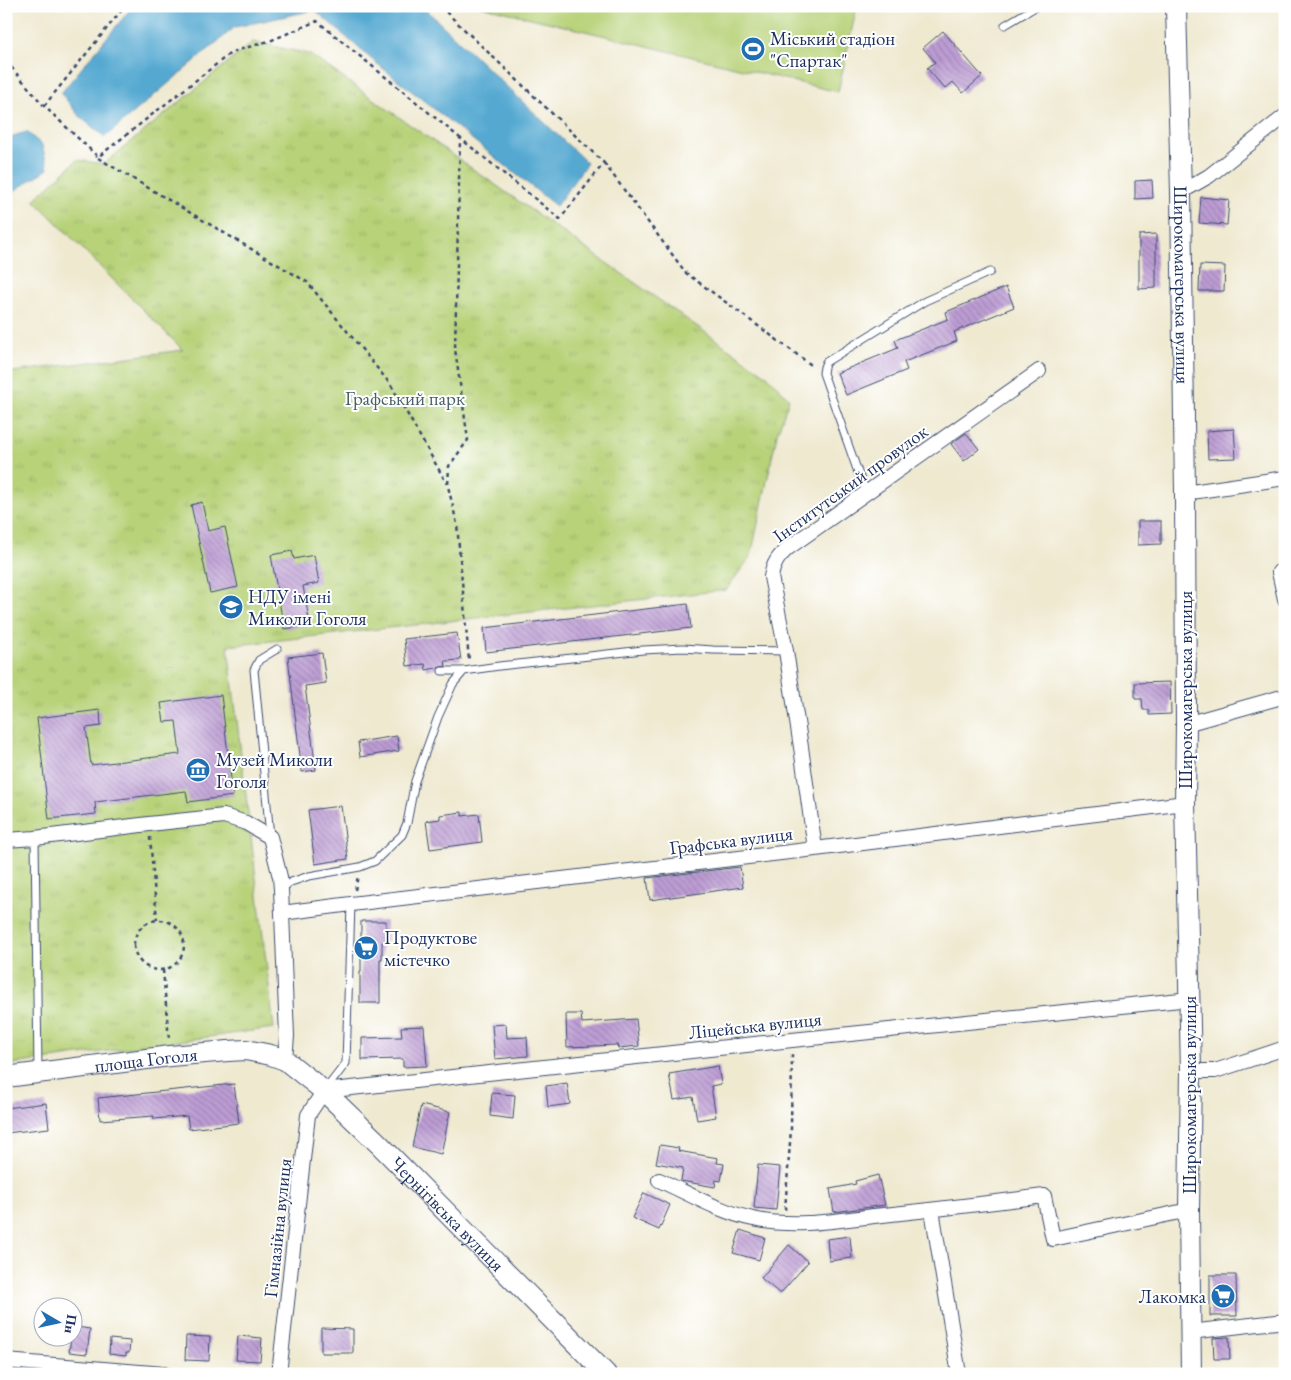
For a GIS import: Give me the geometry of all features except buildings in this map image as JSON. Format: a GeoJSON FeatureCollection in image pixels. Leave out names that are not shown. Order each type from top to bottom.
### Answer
{"type":"FeatureCollection","features":[{"type":"Feature","properties":{"kind":"street","name":"Широкомагерська вулиця"},"geometry":{"type":"LineString","coordinates":[[1176,6],[1181,192],[1185,493],[1186,803],[1192,1071],[1189,1210],[1191,1374]]}},
{"type":"Feature","properties":{"kind":"street"},"geometry":{"type":"LineString","coordinates":[[1181,192],[1209,176],[1285,116]]}},
{"type":"Feature","properties":{"kind":"street","name":"Інститутський провулок"},"geometry":{"type":"LineString","coordinates":[[815,849],[786,651],[771,577],[773,567],[778,557],[788,548],[1039,371]]}},
{"type":"Feature","properties":{"kind":"street"},"geometry":{"type":"LineString","coordinates":[[1185,493],[1285,478]]}},
{"type":"Feature","properties":{"kind":"street"},"geometry":{"type":"LineString","coordinates":[[1279,572],[1285,599]]}},
{"type":"Feature","properties":{"kind":"street"},"geometry":{"type":"LineString","coordinates":[[1186,724],[1285,696]]}},
{"type":"Feature","properties":{"kind":"street","name":"Графська вулиця"},"geometry":{"type":"LineString","coordinates":[[282,913],[1186,803]]}},
{"type":"Feature","properties":{"kind":"street"},"geometry":{"type":"LineString","coordinates":[[6,840],[224,816],[246,823],[270,837],[280,877],[281,889],[287,1036],[285,1060]]}},
{"type":"Feature","properties":{"kind":"street","name":"Ліцейська вулиця"},"geometry":{"type":"LineString","coordinates":[[324,1091],[1190,999]]}},
{"type":"Feature","properties":{"kind":"street"},"geometry":{"type":"LineString","coordinates":[[1192,1071],[1215,1071],[1285,1048]]}},
{"type":"Feature","properties":{"kind":"street","name":"площа Гоголя"},"geometry":{"type":"LineString","coordinates":[[6,1077],[170,1056],[246,1050],[272,1055],[285,1060]]}},
{"type":"Feature","properties":{"kind":"street","name":"Чернігівська вулиця"},"geometry":{"type":"LineString","coordinates":[[285,1060],[324,1091],[379,1144],[606,1374]]}},
{"type":"Feature","properties":{"kind":"street","name":"Гімназійна вулиця"},"geometry":{"type":"LineString","coordinates":[[280,1374],[308,1114],[324,1091]]}},
{"type":"Feature","properties":{"kind":"street"},"geometry":{"type":"LineString","coordinates":[[659,1180],[731,1213],[755,1220],[784,1224],[932,1210],[1044,1196],[1053,1239],[1189,1210]]}},
{"type":"Feature","properties":{"kind":"street"},"geometry":{"type":"LineString","coordinates":[[932,1210],[959,1374]]}},
{"type":"Feature","properties":{"kind":"street"},"geometry":{"type":"LineString","coordinates":[[1190,1332],[1285,1321]]}},
{"type":"Feature","properties":{"kind":"street"},"geometry":{"type":"LineString","coordinates":[[6,1361],[99,1371],[164,1374]]}},
{"type":"Feature","properties":{"kind":"lane"},"geometry":{"type":"LineString","coordinates":[[1005,25],[1037,6]]}},
{"type":"Feature","properties":{"kind":"lane"},"geometry":{"type":"LineString","coordinates":[[867,492],[860,478],[823,373],[826,362],[925,301],[990,272]]}},
{"type":"Feature","properties":{"kind":"lane"},"geometry":{"type":"LineString","coordinates":[[442,671],[467,671],[643,650],[683,648],[786,651]]}},
{"type":"Feature","properties":{"kind":"lane"},"geometry":{"type":"LineString","coordinates":[[270,837],[254,670],[259,660],[277,649]]}},
{"type":"Feature","properties":{"kind":"lane"},"geometry":{"type":"LineString","coordinates":[[281,889],[291,882],[309,876],[360,867],[375,861],[402,835],[407,823],[415,781],[438,717],[453,684],[467,671]]}},
{"type":"Feature","properties":{"kind":"lane"},"geometry":{"type":"LineString","coordinates":[[35,838],[38,1073]]}},
{"type":"Feature","properties":{"kind":"lane"},"geometry":{"type":"LineString","coordinates":[[324,1091],[346,1063],[351,904]]}},
{"type":"Feature","properties":{"kind":"path"},"geometry":{"type":"LineString","coordinates":[[44,106],[125,6]]}},
{"type":"Feature","properties":{"kind":"path"},"geometry":{"type":"LineString","coordinates":[[442,6],[453,19],[604,163],[686,273],[823,373]]}},
{"type":"Feature","properties":{"kind":"path"},"geometry":{"type":"LineString","coordinates":[[98,157],[232,52],[272,40],[317,21],[560,219],[604,163]]}},
{"type":"Feature","properties":{"kind":"path"},"geometry":{"type":"LineString","coordinates":[[6,62],[44,106],[98,157],[307,282],[391,385],[448,486],[457,524],[467,671]]}},
{"type":"Feature","properties":{"kind":"path"},"geometry":{"type":"LineString","coordinates":[[448,486],[450,466],[468,440],[455,350],[460,138]]}},
{"type":"Feature","properties":{"kind":"path"},"geometry":{"type":"LineString","coordinates":[[149,824],[157,920]]}},
{"type":"Feature","properties":{"kind":"path"},"geometry":{"type":"LineString","coordinates":[[351,904],[360,867]]}},
{"type":"Feature","properties":{"kind":"path"},"geometry":{"type":"LineString","coordinates":[[157,920],[165,921],[178,928],[184,942],[184,950],[177,963],[163,970],[154,970],[139,960],[134,944],[136,935],[141,927],[148,922],[157,920]]}},
{"type":"Feature","properties":{"kind":"path"},"geometry":{"type":"LineString","coordinates":[[163,970],[170,1056]]}},
{"type":"Feature","properties":{"kind":"path"},"geometry":{"type":"LineString","coordinates":[[784,1224],[791,1129],[792,1040]]}},
{"type":"Feature","properties":{"kind":"green space","name":"Міський стадіон \"Спартак\""},"geometry":{"type":"Polygon","coordinates":[[[481,6],[857,6],[838,92],[481,6]]]}},
{"type":"Feature","properties":{"kind":"green space","name":"Графський парк"},"geometry":{"type":"Polygon","coordinates":[[[253,42],[309,54],[769,377],[789,399],[777,434],[751,556],[726,590],[228,646],[274,1028],[6,1065],[6,373],[183,350],[34,200],[77,160],[104,164],[253,42]]]}},
{"type":"Feature","properties":{"kind":"water"},"geometry":{"type":"Polygon","coordinates":[[[133,6],[422,6],[587,163],[556,206],[370,58],[315,10],[235,27],[105,137],[80,117],[61,93],[133,6]]]}},
{"type":"Feature","properties":{"kind":"water"},"geometry":{"type":"Polygon","coordinates":[[[27,132],[42,145],[48,169],[6,196],[6,141],[16,135],[27,132]]]}},
{"type":"Feature","properties":{"kind":"place","name":"Міський стадіон \"Спартак\""},"geometry":{"type":"Point","coordinates":[753,49]}},
{"type":"Feature","properties":{"kind":"place","name":"НДУ імені Миколи Гоголя"},"geometry":{"type":"Point","coordinates":[231,607]}},
{"type":"Feature","properties":{"kind":"place","name":"Музей Миколи Гоголя"},"geometry":{"type":"Point","coordinates":[198,770]}},
{"type":"Feature","properties":{"kind":"place","name":"Продуктове містечко"},"geometry":{"type":"Point","coordinates":[366,948]}},
{"type":"Feature","properties":{"kind":"place","name":"Лакомка"},"geometry":{"type":"Point","coordinates":[1223,1296]}}]}
